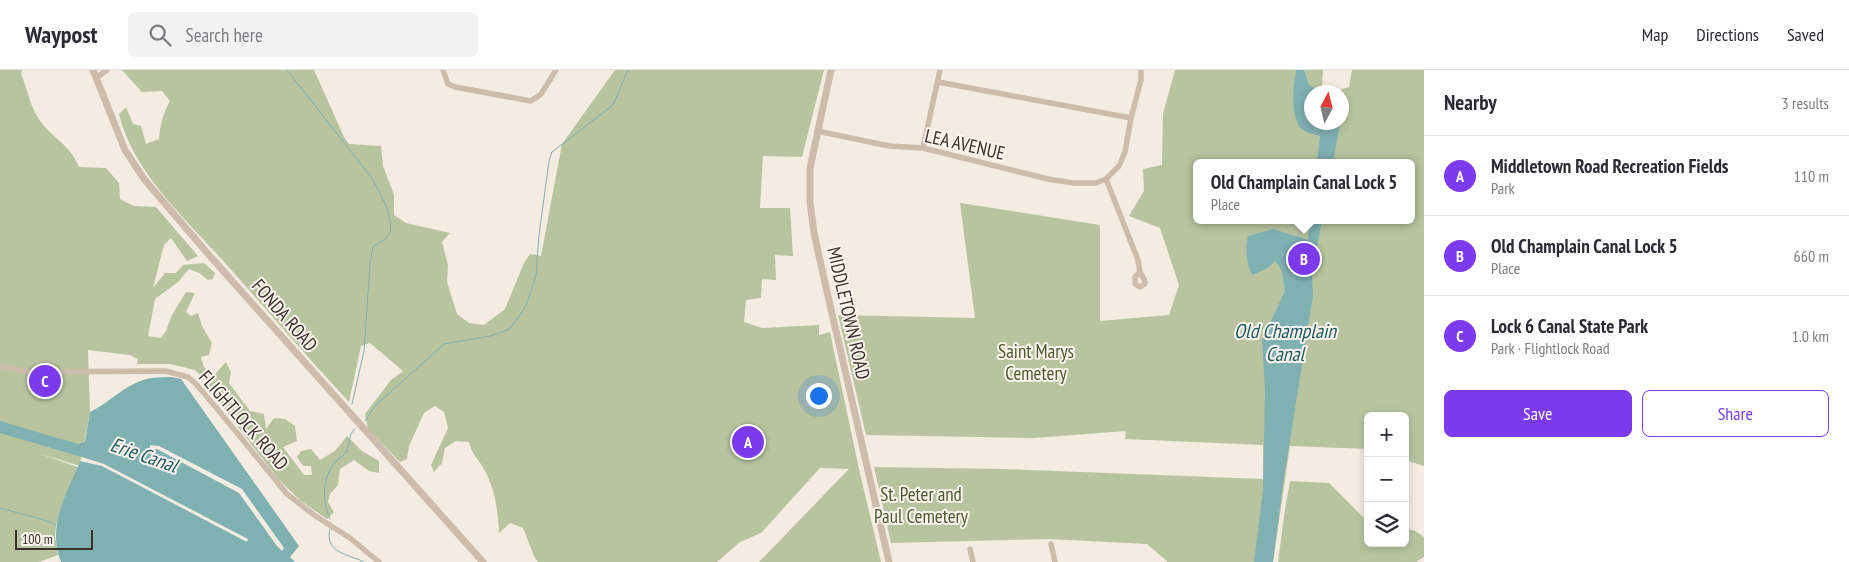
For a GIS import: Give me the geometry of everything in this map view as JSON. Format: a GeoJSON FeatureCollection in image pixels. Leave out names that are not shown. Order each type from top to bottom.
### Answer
{"type":"FeatureCollection","features":[{"type":"Feature","properties":{"kind":"street","name":"FONDA ROAD"},"geometry":{"type":"LineString","coordinates":[[93,70],[125,150],[144,179],[209,255],[483,562]]}},
{"type":"Feature","properties":{"kind":"street"},"geometry":{"type":"LineString","coordinates":[[96,78],[107,70]]}},
{"type":"Feature","properties":{"kind":"street"},"geometry":{"type":"LineString","coordinates":[[443,70],[448,84],[455,87],[531,101],[541,94],[556,70]]}},
{"type":"Feature","properties":{"kind":"street","name":"MIDDLETOWN ROAD"},"geometry":{"type":"LineString","coordinates":[[831,70],[810,168],[809,183],[814,233],[889,562]]}},
{"type":"Feature","properties":{"kind":"street"},"geometry":{"type":"LineString","coordinates":[[922,148],[940,70]]}},
{"type":"Feature","properties":{"kind":"street"},"geometry":{"type":"LineString","coordinates":[[1140,272],[1138,260],[1106,179],[1119,166],[1125,152],[1131,118],[1141,80],[1141,70]]}},
{"type":"Feature","properties":{"kind":"street"},"geometry":{"type":"LineString","coordinates":[[938,82],[1131,118]]}},
{"type":"Feature","properties":{"kind":"street","name":"LEA AVENUE"},"geometry":{"type":"LineString","coordinates":[[817,131],[889,146],[922,148],[1048,179],[1073,183],[1096,183],[1106,179]]}},
{"type":"Feature","properties":{"kind":"street","name":"FLIGHTLOCK ROAD"},"geometry":{"type":"LineString","coordinates":[[0,366],[28,372],[165,371],[188,377],[196,384],[287,494],[314,515],[350,538],[379,562]]}},
{"type":"Feature","properties":{"kind":"street"},"geometry":{"type":"LineString","coordinates":[[1051,544],[1055,562]]}},
{"type":"Feature","properties":{"kind":"street"},"geometry":{"type":"LineString","coordinates":[[970,549],[973,562]]}},
{"type":"Feature","properties":{"kind":"green space"},"geometry":{"type":"Polygon","coordinates":[[[0,70],[22,70],[21,74],[37,117],[71,152],[79,167],[106,168],[119,183],[120,199],[134,206],[156,207],[198,256],[187,261],[171,238],[164,245],[153,288],[165,273],[176,273],[183,265],[204,263],[215,273],[213,279],[208,280],[199,273],[189,269],[178,282],[155,299],[148,336],[161,338],[186,292],[195,293],[186,312],[191,316],[198,313],[202,326],[212,343],[209,355],[201,357],[204,367],[213,376],[226,362],[231,372],[229,383],[250,411],[264,414],[266,429],[274,418],[285,419],[295,426],[297,441],[283,447],[304,475],[312,475],[311,466],[303,466],[297,457],[301,451],[311,449],[320,460],[335,451],[347,436],[362,451],[379,461],[379,473],[369,471],[354,460],[340,469],[338,485],[330,494],[328,502],[334,512],[327,519],[301,501],[279,480],[228,414],[205,380],[195,370],[170,364],[137,364],[138,359],[130,355],[88,350],[90,412],[80,466],[37,453],[78,467],[56,525],[55,536],[58,555],[39,562],[0,562],[0,70]]]}},
{"type":"Feature","properties":{"kind":"green space"},"geometry":{"type":"Polygon","coordinates":[[[122,70],[314,70],[344,137],[349,144],[381,146],[383,166],[394,195],[394,215],[406,223],[450,233],[442,242],[448,265],[447,282],[457,314],[469,323],[484,325],[505,309],[524,263],[530,254],[541,256],[562,144],[615,70],[824,70],[802,157],[763,156],[760,208],[790,208],[793,256],[775,255],[776,280],[762,279],[761,298],[746,300],[744,322],[762,328],[819,325],[819,335],[830,332],[881,562],[759,562],[849,469],[820,468],[761,533],[740,542],[717,562],[538,562],[523,528],[510,523],[499,533],[497,508],[491,484],[469,442],[456,441],[445,448],[442,463],[434,472],[431,465],[448,428],[444,412],[435,406],[424,413],[409,446],[407,459],[400,462],[368,429],[365,414],[391,380],[403,371],[370,343],[361,346],[349,402],[163,195],[136,156],[126,136],[119,114],[126,107],[133,124],[141,126],[146,144],[159,139],[162,120],[170,101],[162,91],[142,92],[122,70]]]}},
{"type":"Feature","properties":{"kind":"green space"},"geometry":{"type":"Polygon","coordinates":[[[1175,70],[1323,70],[1322,85],[1304,85],[1304,130],[1349,130],[1349,87],[1352,70],[1424,70],[1424,466],[1409,461],[1409,412],[1364,412],[1364,449],[1290,446],[1273,562],[1168,562],[1147,544],[1049,539],[891,543],[874,467],[1002,469],[1263,479],[1263,445],[1125,439],[1126,431],[1034,438],[866,435],[838,315],[975,318],[960,203],[1100,225],[1100,321],[1169,315],[1179,285],[1160,228],[1129,216],[1144,191],[1143,169],[1162,165],[1163,114],[1175,70]]]}},
{"type":"Feature","properties":{"kind":"green space"},"geometry":{"type":"Polygon","coordinates":[[[1290,481],[1329,483],[1364,518],[1364,547],[1409,547],[1409,529],[1424,537],[1424,557],[1416,562],[1278,562],[1290,481]]]}},
{"type":"Feature","properties":{"kind":"water"},"geometry":{"type":"Polygon","coordinates":[[[1296,70],[1304,70],[1309,85],[1304,85],[1304,130],[1339,130],[1334,159],[1317,159],[1320,136],[1309,133],[1303,130],[1299,126],[1294,113],[1293,98],[1296,70]]]}},
{"type":"Feature","properties":{"kind":"water","name":"Old Champlain Canal"},"geometry":{"type":"Polygon","coordinates":[[[1310,224],[1321,224],[1312,275],[1313,296],[1283,484],[1273,562],[1254,562],[1263,491],[1265,391],[1262,340],[1285,291],[1282,272],[1276,261],[1266,269],[1252,275],[1247,260],[1247,241],[1248,236],[1273,229],[1308,240],[1310,224]]]}},
{"type":"Feature","properties":{"kind":"water","name":"Erie Canal"},"geometry":{"type":"Polygon","coordinates":[[[172,377],[181,379],[299,546],[290,557],[295,562],[61,562],[57,548],[57,521],[65,496],[82,457],[0,433],[0,421],[78,444],[85,442],[90,412],[135,383],[152,378],[172,377]]]}},
{"type":"Feature","properties":{"kind":"pier"},"geometry":{"type":"Polygon","coordinates":[[[150,445],[159,446],[242,489],[284,548],[282,551],[239,493],[157,449],[150,449],[150,445]]]}},
{"type":"Feature","properties":{"kind":"pier"},"geometry":{"type":"Polygon","coordinates":[[[82,457],[104,464],[248,539],[247,542],[102,466],[80,461],[82,457]]]}},
{"type":"Feature","properties":{"kind":"waterway"},"geometry":{"type":"LineString","coordinates":[[287,70],[371,177],[382,196],[391,224],[391,232],[385,239],[373,247],[370,264],[364,351],[352,404]]}},
{"type":"Feature","properties":{"kind":"waterway"},"geometry":{"type":"LineString","coordinates":[[365,421],[375,406],[444,344],[490,336],[510,329],[526,306],[536,275],[539,235],[549,161],[552,152],[613,105],[628,70]]}},
{"type":"Feature","properties":{"kind":"waterway"},"geometry":{"type":"LineString","coordinates":[[330,519],[325,497],[326,482],[335,462],[347,451],[350,436],[355,429]]}},
{"type":"Feature","properties":{"kind":"waterway"},"geometry":{"type":"LineString","coordinates":[[0,508],[56,525]]}},
{"type":"Feature","properties":{"kind":"waterway"},"geometry":{"type":"LineString","coordinates":[[330,529],[329,537],[334,548],[339,552],[364,562]]}},
{"type":"Feature","properties":{"kind":"place","name":"Old Champlain Canal Lock 5"},"geometry":{"type":"Point","coordinates":[1304,259]}},
{"type":"Feature","properties":{"kind":"place","name":"Lock 6 Canal State Park"},"geometry":{"type":"Point","coordinates":[45,381]}},
{"type":"Feature","properties":{"kind":"place","name":"Middletown Road Recreation Fields"},"geometry":{"type":"Point","coordinates":[748,442]}},
{"type":"Feature","properties":{"kind":"park label","name":"Saint Marys Cemetery"},"geometry":{"type":"Point","coordinates":[1036,362]}},
{"type":"Feature","properties":{"kind":"park label","name":"St. Peter and Paul Cemetery"},"geometry":{"type":"Point","coordinates":[921,505]}}]}
